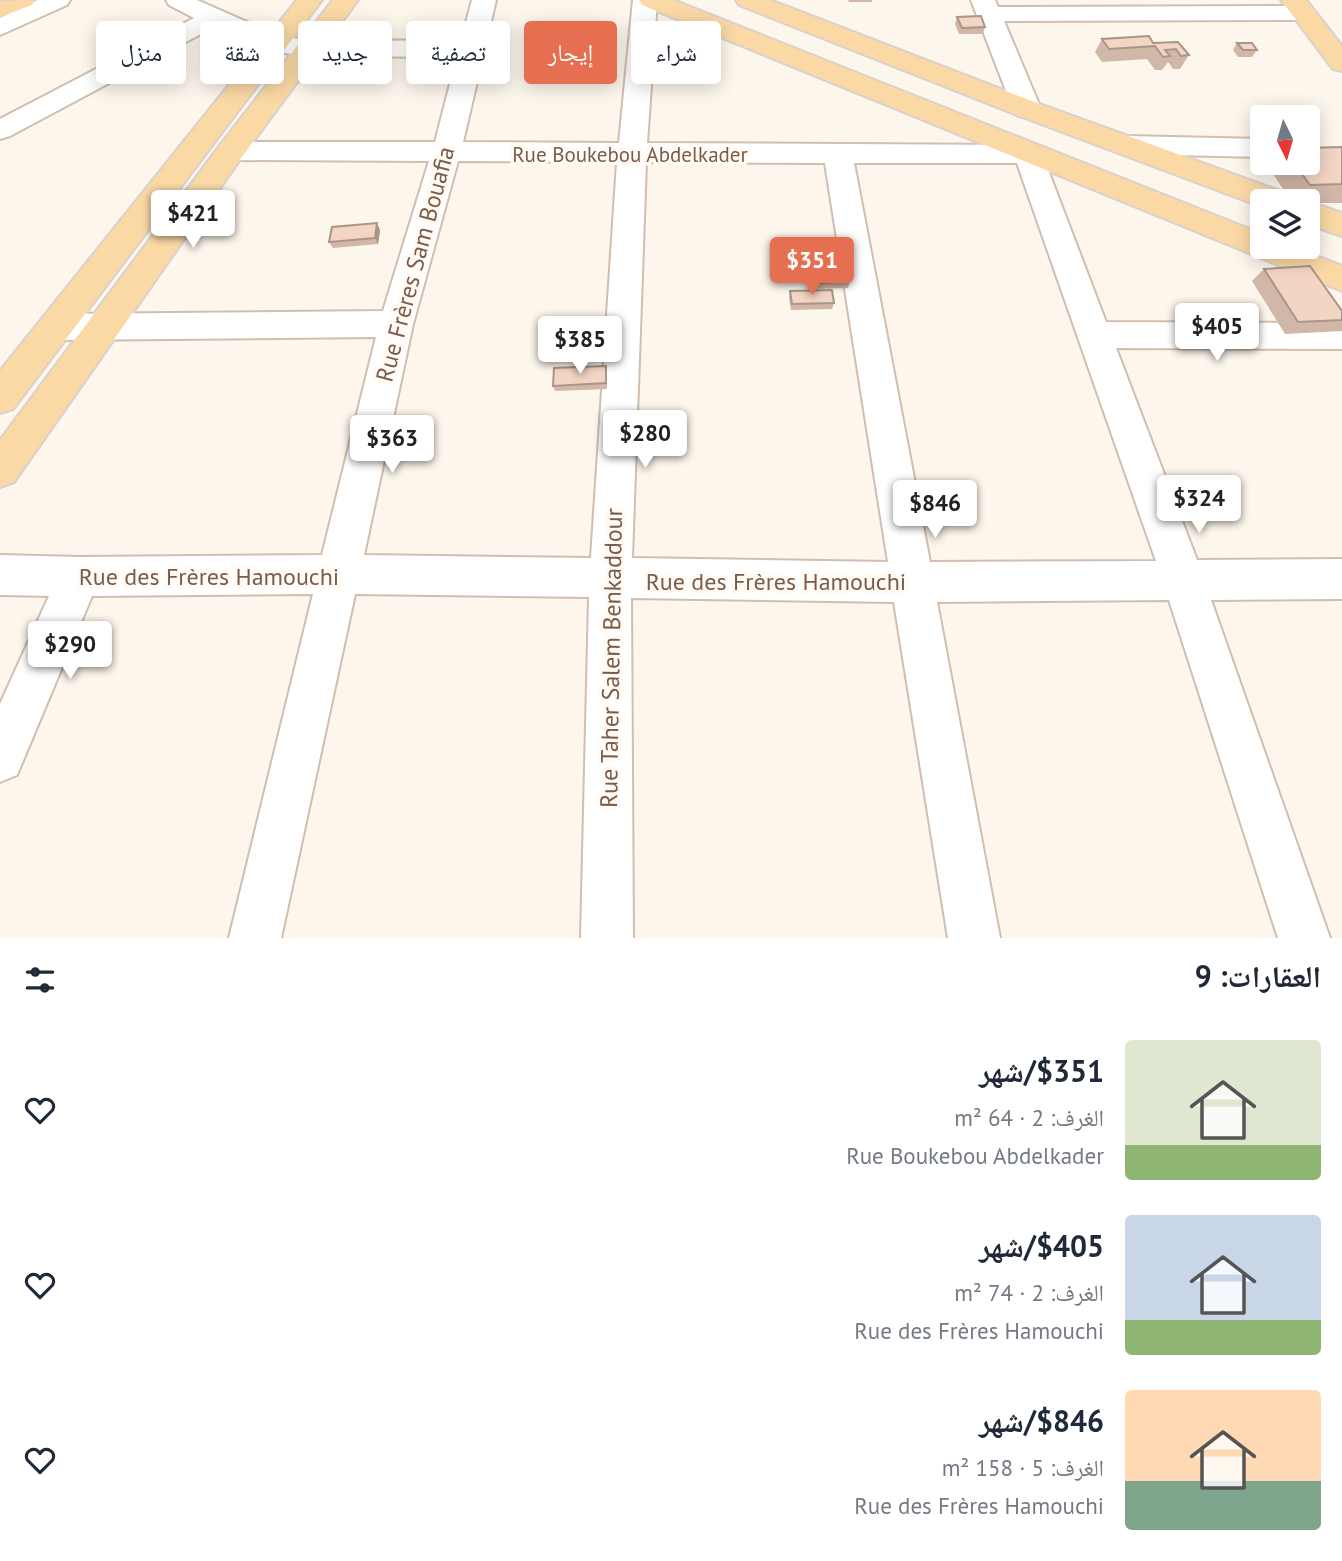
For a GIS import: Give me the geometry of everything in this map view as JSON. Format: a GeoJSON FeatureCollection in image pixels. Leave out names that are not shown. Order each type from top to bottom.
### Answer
{"type":"FeatureCollection","features":[{"type":"Feature","properties":{"kind":"main road"},"geometry":{"type":"LineString","coordinates":[[0,10],[23,0]]}},
{"type":"Feature","properties":{"kind":"main road"},"geometry":{"type":"LineString","coordinates":[[284,34],[310,0]]}},
{"type":"Feature","properties":{"kind":"main road"},"geometry":{"type":"LineString","coordinates":[[330,21],[346,0]]}},
{"type":"Feature","properties":{"kind":"main road"},"geometry":{"type":"LineString","coordinates":[[651,0],[1342,279]]}},
{"type":"Feature","properties":{"kind":"main road"},"geometry":{"type":"LineString","coordinates":[[748,0],[1027,109],[1250,191]]}},
{"type":"Feature","properties":{"kind":"main road"},"geometry":{"type":"LineString","coordinates":[[1298,7],[1342,63]]}},
{"type":"Feature","properties":{"kind":"main road"},"geometry":{"type":"LineString","coordinates":[[0,470],[231,151],[298,64]]}},
{"type":"Feature","properties":{"kind":"main road"},"geometry":{"type":"LineString","coordinates":[[0,398],[245,84]]}},
{"type":"Feature","properties":{"kind":"main road"},"geometry":{"type":"LineString","coordinates":[[1320,217],[1342,225]]}},
{"type":"Feature","properties":{"kind":"street"},"geometry":{"type":"LineString","coordinates":[[0,27],[58,0]]}},
{"type":"Feature","properties":{"kind":"street"},"geometry":{"type":"LineString","coordinates":[[178,0],[221,21]]}},
{"type":"Feature","properties":{"kind":"street","name":"Rue Frères Sam Bouafia"},"geometry":{"type":"LineString","coordinates":[[478,21],[484,0]]}},
{"type":"Feature","properties":{"kind":"street","name":"Rue Taher Salem Benkaddour"},"geometry":{"type":"LineString","coordinates":[[607,938],[610,580],[632,154],[645,0]]}},
{"type":"Feature","properties":{"kind":"street"},"geometry":{"type":"LineString","coordinates":[[1027,109],[986,7],[1298,7]]}},
{"type":"Feature","properties":{"kind":"street"},"geometry":{"type":"LineString","coordinates":[[0,130],[214,18]]}},
{"type":"Feature","properties":{"kind":"street","name":"Rue Frères Sam Bouafia"},"geometry":{"type":"LineString","coordinates":[[255,938],[396,324],[446,154],[463,84]]}},
{"type":"Feature","properties":{"kind":"street"},"geometry":{"type":"LineString","coordinates":[[1126,145],[1250,148]]}},
{"type":"Feature","properties":{"kind":"street","name":"Rue Boukebou Abdelkader"},"geometry":{"type":"LineString","coordinates":[[231,151],[446,154],[1028,154]]}},
{"type":"Feature","properties":{"kind":"street"},"geometry":{"type":"LineString","coordinates":[[838,153],[974,938]]}},
{"type":"Feature","properties":{"kind":"street"},"geometry":{"type":"LineString","coordinates":[[1028,154],[1183,579],[1304,938]]}},
{"type":"Feature","properties":{"kind":"street"},"geometry":{"type":"LineString","coordinates":[[56,327],[396,324]]}},
{"type":"Feature","properties":{"kind":"street"},"geometry":{"type":"LineString","coordinates":[[1092,335],[1342,336]]}},
{"type":"Feature","properties":{"kind":"street","name":"Rue des Frères Hamouchi"},"geometry":{"type":"LineString","coordinates":[[0,575],[339,575],[911,582],[1342,579]]}},
{"type":"Feature","properties":{"kind":"street"},"geometry":{"type":"LineString","coordinates":[[0,758],[79,577]]}},
{"type":"Feature","properties":{"kind":"building"},"geometry":{"type":"Polygon","coordinates":[[[981,16],[985,27],[962,28],[957,17],[981,16]]]}},
{"type":"Feature","properties":{"kind":"building"},"geometry":{"type":"Polygon","coordinates":[[[1149,36],[1153,43],[1178,42],[1189,55],[1181,56],[1176,49],[1165,50],[1170,56],[1163,57],[1155,46],[1109,49],[1102,39],[1149,36]]]}},
{"type":"Feature","properties":{"kind":"building"},"geometry":{"type":"Polygon","coordinates":[[[1237,43],[1252,43],[1257,50],[1243,50],[1237,43]]]}},
{"type":"Feature","properties":{"kind":"building"},"geometry":{"type":"Polygon","coordinates":[[[1342,147],[1342,184],[1310,185],[1303,175],[1320,175],[1320,148],[1342,147]]]}},
{"type":"Feature","properties":{"kind":"building"},"geometry":{"type":"Polygon","coordinates":[[[377,223],[375,238],[329,242],[332,227],[377,223]]]}},
{"type":"Feature","properties":{"kind":"building"},"geometry":{"type":"Polygon","coordinates":[[[1310,266],[1342,311],[1342,320],[1298,322],[1264,269],[1310,266]]]}},
{"type":"Feature","properties":{"kind":"building"},"geometry":{"type":"Polygon","coordinates":[[[847,271],[850,281],[818,283],[816,272],[847,271]]]}},
{"type":"Feature","properties":{"kind":"building"},"geometry":{"type":"Polygon","coordinates":[[[832,290],[834,303],[792,304],[790,291],[832,290]]]}},
{"type":"Feature","properties":{"kind":"building"},"geometry":{"type":"Polygon","coordinates":[[[606,366],[606,383],[553,386],[554,368],[606,366]]]}}]}
